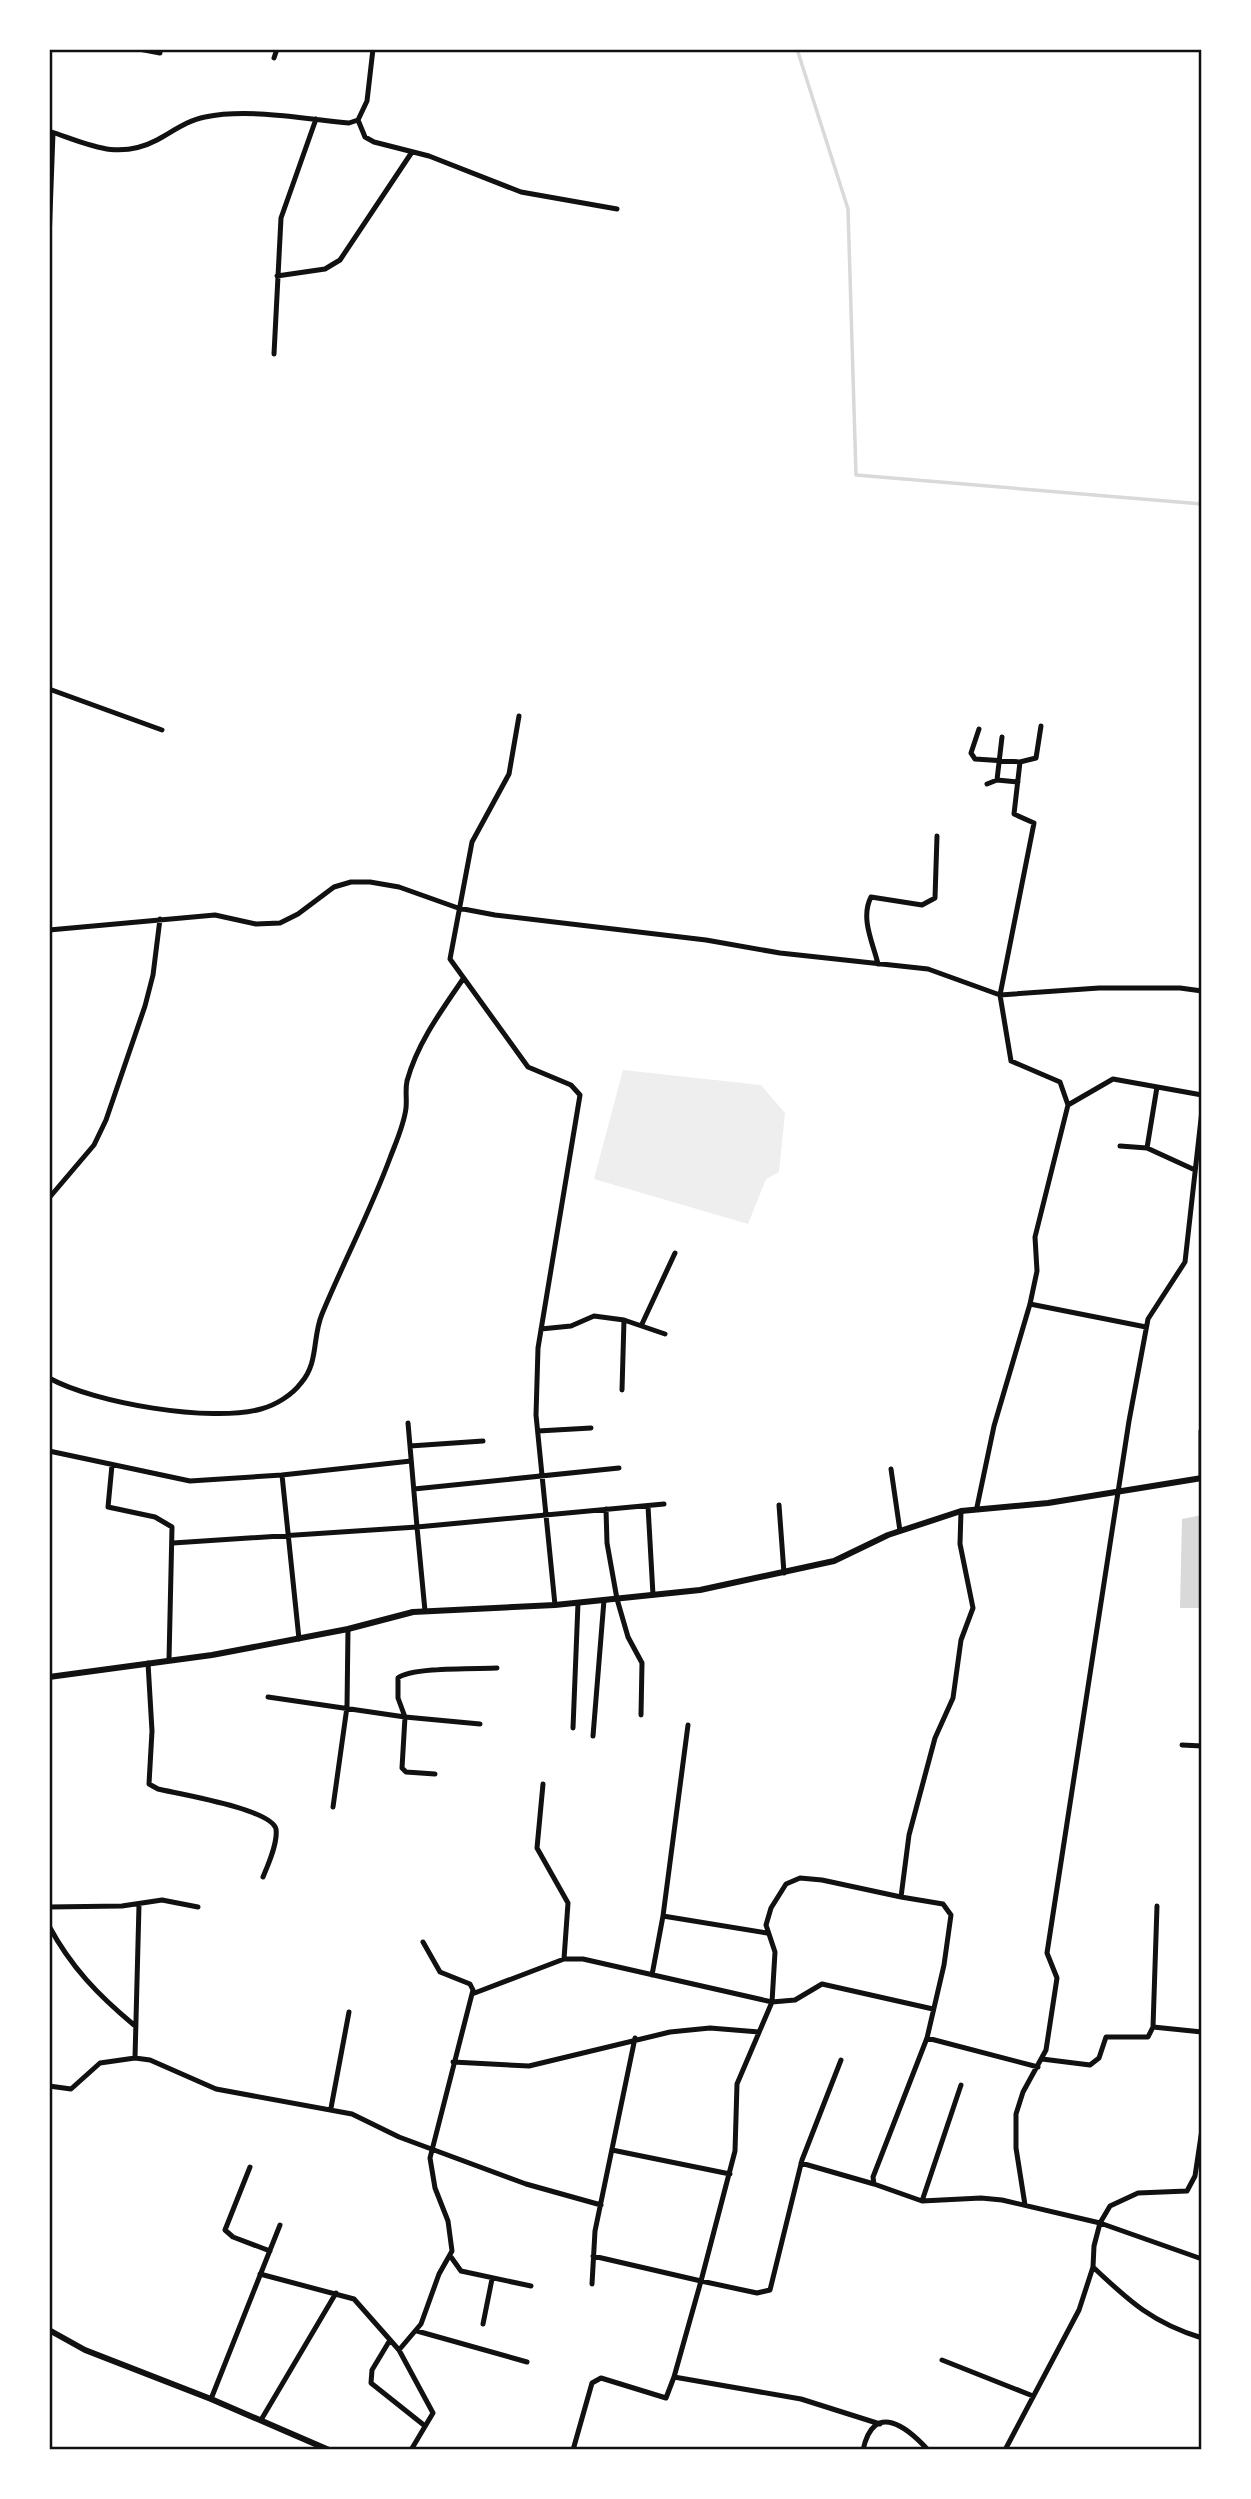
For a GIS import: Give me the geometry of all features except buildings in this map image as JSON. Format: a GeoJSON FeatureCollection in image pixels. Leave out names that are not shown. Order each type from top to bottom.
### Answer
{"type":"FeatureCollection","features":[{"type":"Feature","properties":{"kind":"street"},"geometry":{"type":"LineString","coordinates":[[139,49],[160,53]]}},
{"type":"Feature","properties":{"kind":"street"},"geometry":{"type":"LineString","coordinates":[[274,58],[277,49]]}},
{"type":"Feature","properties":{"kind":"street"},"geometry":{"type":"LineString","coordinates":[[373,49],[366,101],[358,120],[365,137],[514,190],[617,209]]}},
{"type":"Feature","properties":{"kind":"street"},"geometry":{"type":"LineString","coordinates":[[657,49],[691,49]]}},
{"type":"Feature","properties":{"kind":"street"},"geometry":{"type":"LineString","coordinates":[[49,241],[51,132],[105,150],[122,152],[153,142],[204,117],[316,119],[349,123],[358,120]]}},
{"type":"Feature","properties":{"kind":"street"},"geometry":{"type":"LineString","coordinates":[[274,355],[281,218],[316,119]]}},
{"type":"Feature","properties":{"kind":"street"},"geometry":{"type":"LineString","coordinates":[[277,276],[325,269],[340,260],[412,152]]}},
{"type":"Feature","properties":{"kind":"street"},"geometry":{"type":"LineString","coordinates":[[49,690],[162,730]]}},
{"type":"Feature","properties":{"kind":"street"},"geometry":{"type":"LineString","coordinates":[[519,716],[509,774],[472,842],[450,959],[528,1067],[570,1084],[580,1095],[541,1329],[536,1403],[544,1514],[555,1605]]}},
{"type":"Feature","properties":{"kind":"street"},"geometry":{"type":"LineString","coordinates":[[979,729],[971,753],[975,760],[1020,762],[1036,758],[1041,726]]}},
{"type":"Feature","properties":{"kind":"street"},"geometry":{"type":"LineString","coordinates":[[997,779],[1002,737]]}},
{"type":"Feature","properties":{"kind":"street"},"geometry":{"type":"LineString","coordinates":[[977,1507],[994,1426],[1030,1304],[1037,1271],[1035,1237],[1068,1105],[1060,1082],[1011,1061],[1000,996],[1034,823],[1014,814],[1020,762]]}},
{"type":"Feature","properties":{"kind":"street"},"geometry":{"type":"LineString","coordinates":[[987,784],[997,779],[1018,782]]}},
{"type":"Feature","properties":{"kind":"street"},"geometry":{"type":"LineString","coordinates":[[878,964],[868,934],[867,903],[871,897],[879,897],[922,905],[935,898],[937,836]]}},
{"type":"Feature","properties":{"kind":"street"},"geometry":{"type":"LineString","coordinates":[[49,930],[215,915],[256,924],[280,923],[298,914],[334,887],[351,882],[370,881],[400,887],[458,908],[928,969],[1000,996],[1099,988],[1180,988],[1202,991]]}},
{"type":"Feature","properties":{"kind":"street"},"geometry":{"type":"LineString","coordinates":[[49,1198],[94,1145],[106,1120],[145,1006],[153,975],[160,919]]}},
{"type":"Feature","properties":{"kind":"street"},"geometry":{"type":"LineString","coordinates":[[49,1378],[88,1395],[125,1403],[225,1412],[260,1409],[282,1399],[300,1385],[315,1358],[318,1323],[346,1255],[365,1225],[391,1156],[403,1120],[406,1083],[416,1058],[437,1017],[463,979]]}},
{"type":"Feature","properties":{"kind":"street"},"geometry":{"type":"LineString","coordinates":[[1068,1105],[1113,1079],[1202,1095]]}},
{"type":"Feature","properties":{"kind":"street"},"geometry":{"type":"LineString","coordinates":[[1147,1148],[1157,1087]]}},
{"type":"Feature","properties":{"kind":"street"},"geometry":{"type":"LineString","coordinates":[[1025,2205],[1016,2148],[1016,2114],[1042,2059],[1056,1990],[1057,1978],[1047,1953],[1052,1912],[1117,1493],[1146,1327],[1152,1312],[1185,1262],[1202,1110]]}},
{"type":"Feature","properties":{"kind":"street"},"geometry":{"type":"LineString","coordinates":[[1120,1146],[1147,1148],[1195,1170]]}},
{"type":"Feature","properties":{"kind":"street"},"geometry":{"type":"LineString","coordinates":[[642,1325],[675,1253]]}},
{"type":"Feature","properties":{"kind":"street"},"geometry":{"type":"LineString","coordinates":[[1030,1304],[1146,1327]]}},
{"type":"Feature","properties":{"kind":"street"},"geometry":{"type":"LineString","coordinates":[[541,1329],[571,1326],[594,1316],[624,1320],[665,1334]]}},
{"type":"Feature","properties":{"kind":"street"},"geometry":{"type":"LineString","coordinates":[[622,1390],[624,1320]]}},
{"type":"Feature","properties":{"kind":"street"},"geometry":{"type":"LineString","coordinates":[[408,1423],[425,1611]]}},
{"type":"Feature","properties":{"kind":"street"},"geometry":{"type":"LineString","coordinates":[[538,1431],[592,1428]]}},
{"type":"Feature","properties":{"kind":"street"},"geometry":{"type":"LineString","coordinates":[[49,1677],[299,1639],[425,1611],[555,1605],[617,1599],[700,1590],[784,1573],[834,1561],[900,1531],[961,1510],[1048,1503],[1202,1478],[1201,1431]]}},
{"type":"Feature","properties":{"kind":"street"},"geometry":{"type":"LineString","coordinates":[[410,1446],[483,1441]]}},
{"type":"Feature","properties":{"kind":"street"},"geometry":{"type":"LineString","coordinates":[[49,1451],[190,1481],[282,1475],[411,1461]]}},
{"type":"Feature","properties":{"kind":"street"},"geometry":{"type":"LineString","coordinates":[[112,1465],[108,1507],[167,1521],[172,1527],[169,1660]]}},
{"type":"Feature","properties":{"kind":"street"},"geometry":{"type":"LineString","coordinates":[[414,1489],[619,1468]]}},
{"type":"Feature","properties":{"kind":"street"},"geometry":{"type":"LineString","coordinates":[[891,1469],[900,1531]]}},
{"type":"Feature","properties":{"kind":"street"},"geometry":{"type":"LineString","coordinates":[[282,1475],[299,1639]]}},
{"type":"Feature","properties":{"kind":"street"},"geometry":{"type":"LineString","coordinates":[[173,1543],[288,1538],[664,1504]]}},
{"type":"Feature","properties":{"kind":"street"},"geometry":{"type":"LineString","coordinates":[[648,1506],[653,1595]]}},
{"type":"Feature","properties":{"kind":"street"},"geometry":{"type":"LineString","coordinates":[[779,1506],[784,1573]]}},
{"type":"Feature","properties":{"kind":"street"},"geometry":{"type":"LineString","coordinates":[[607,1509],[607,1543],[617,1599],[628,1637],[642,1663],[641,1715]]}},
{"type":"Feature","properties":{"kind":"street"},"geometry":{"type":"LineString","coordinates":[[901,1897],[909,1835],[935,1738],[953,1698],[961,1640],[974,1608],[962,1563],[961,1510]]}},
{"type":"Feature","properties":{"kind":"street"},"geometry":{"type":"LineString","coordinates":[[593,1736],[604,1600]]}},
{"type":"Feature","properties":{"kind":"street"},"geometry":{"type":"LineString","coordinates":[[573,1728],[578,1602]]}},
{"type":"Feature","properties":{"kind":"street"},"geometry":{"type":"LineString","coordinates":[[333,1807],[346,1707],[348,1629]]}},
{"type":"Feature","properties":{"kind":"street"},"geometry":{"type":"LineString","coordinates":[[148,1663],[152,1731],[149,1784],[158,1789],[251,1811],[272,1822],[276,1829],[275,1839],[263,1877]]}},
{"type":"Feature","properties":{"kind":"street"},"geometry":{"type":"LineString","coordinates":[[435,1774],[406,1772],[402,1768],[405,1717],[398,1698],[398,1678],[402,1675],[497,1668]]}},
{"type":"Feature","properties":{"kind":"street"},"geometry":{"type":"LineString","coordinates":[[268,1697],[405,1717],[480,1724]]}},
{"type":"Feature","properties":{"kind":"street"},"geometry":{"type":"LineString","coordinates":[[652,1975],[663,1916],[688,1724]]}},
{"type":"Feature","properties":{"kind":"street"},"geometry":{"type":"LineString","coordinates":[[1182,1745],[1202,1746]]}},
{"type":"Feature","properties":{"kind":"street"},"geometry":{"type":"LineString","coordinates":[[543,1784],[537,1848],[568,1903],[564,1959]]}},
{"type":"Feature","properties":{"kind":"street"},"geometry":{"type":"LineString","coordinates":[[573,2450],[595,2379],[601,2378],[666,2399],[730,2174],[737,2121],[737,2084],[772,2002],[775,1952],[767,1933],[771,1908],[781,1890],[800,1878],[943,1904],[951,1915],[944,1965],[927,2038],[873,2177],[874,2184]]}},
{"type":"Feature","properties":{"kind":"street"},"geometry":{"type":"LineString","coordinates":[[49,1907],[139,1905],[162,1899],[198,1907]]}},
{"type":"Feature","properties":{"kind":"street"},"geometry":{"type":"LineString","coordinates":[[135,2058],[139,1905]]}},
{"type":"Feature","properties":{"kind":"street"},"geometry":{"type":"LineString","coordinates":[[1042,2059],[1090,2065],[1099,2058],[1108,2036],[1149,2037],[1153,2027],[1157,1906]]}},
{"type":"Feature","properties":{"kind":"street"},"geometry":{"type":"LineString","coordinates":[[663,1916],[767,1933]]}},
{"type":"Feature","properties":{"kind":"street"},"geometry":{"type":"LineString","coordinates":[[49,1926],[74,1969],[89,1987],[134,2025]]}},
{"type":"Feature","properties":{"kind":"street"},"geometry":{"type":"LineString","coordinates":[[399,2350],[417,2331],[439,2274],[450,2257],[452,2242],[448,2221],[431,2172],[432,2148],[472,1994],[470,1984],[437,1968],[423,1942]]}},
{"type":"Feature","properties":{"kind":"street"},"geometry":{"type":"LineString","coordinates":[[472,1994],[564,1959],[583,1959],[772,2002],[795,2000],[822,1984],[933,2009]]}},
{"type":"Feature","properties":{"kind":"street"},"geometry":{"type":"LineString","coordinates":[[331,2108],[349,2012]]}},
{"type":"Feature","properties":{"kind":"street"},"geometry":{"type":"LineString","coordinates":[[1153,2027],[1202,2032]]}},
{"type":"Feature","properties":{"kind":"street"},"geometry":{"type":"LineString","coordinates":[[453,2062],[529,2066],[635,2038],[710,2028],[759,2032]]}},
{"type":"Feature","properties":{"kind":"street"},"geometry":{"type":"LineString","coordinates":[[592,2284],[593,2256],[601,2206],[635,2038]]}},
{"type":"Feature","properties":{"kind":"street"},"geometry":{"type":"LineString","coordinates":[[927,2038],[1038,2067]]}},
{"type":"Feature","properties":{"kind":"street"},"geometry":{"type":"LineString","coordinates":[[49,2086],[71,2089],[100,2063],[135,2058],[150,2060],[216,2089],[331,2108],[526,2184],[601,2206]]}},
{"type":"Feature","properties":{"kind":"street"},"geometry":{"type":"LineString","coordinates":[[593,2256],[757,2293],[770,2290],[801,2164],[841,2060]]}},
{"type":"Feature","properties":{"kind":"street"},"geometry":{"type":"LineString","coordinates":[[922,2201],[961,2085]]}},
{"type":"Feature","properties":{"kind":"street"},"geometry":{"type":"LineString","coordinates":[[1005,2450],[1079,2310],[1093,2267],[1094,2246],[1100,2223],[1110,2206],[1138,2193],[1187,2190],[1195,2176],[1202,2129]]}},
{"type":"Feature","properties":{"kind":"street"},"geometry":{"type":"LineString","coordinates":[[612,2150],[730,2174]]}},
{"type":"Feature","properties":{"kind":"street"},"geometry":{"type":"LineString","coordinates":[[801,2164],[874,2184],[922,2201],[981,2198],[1025,2205],[1100,2223],[1202,2259]]}},
{"type":"Feature","properties":{"kind":"street"},"geometry":{"type":"LineString","coordinates":[[250,2167],[225,2230],[233,2238],[270,2250]]}},
{"type":"Feature","properties":{"kind":"street"},"geometry":{"type":"LineString","coordinates":[[211,2399],[280,2225]]}},
{"type":"Feature","properties":{"kind":"street"},"geometry":{"type":"LineString","coordinates":[[450,2257],[461,2271],[531,2286]]}},
{"type":"Feature","properties":{"kind":"street"},"geometry":{"type":"LineString","coordinates":[[1093,2267],[1138,2309],[1164,2325],[1202,2338]]}},
{"type":"Feature","properties":{"kind":"street"},"geometry":{"type":"LineString","coordinates":[[260,2274],[354,2299],[399,2350],[431,2407],[431,2418],[411,2450]]}},
{"type":"Feature","properties":{"kind":"street"},"geometry":{"type":"LineString","coordinates":[[483,2324],[492,2278]]}},
{"type":"Feature","properties":{"kind":"street"},"geometry":{"type":"LineString","coordinates":[[261,2420],[336,2293]]}},
{"type":"Feature","properties":{"kind":"street"},"geometry":{"type":"LineString","coordinates":[[49,2330],[85,2350],[211,2399],[329,2450]]}},
{"type":"Feature","properties":{"kind":"street"},"geometry":{"type":"LineString","coordinates":[[417,2331],[527,2362]]}},
{"type":"Feature","properties":{"kind":"street"},"geometry":{"type":"LineString","coordinates":[[390,2340],[372,2370],[372,2383],[425,2426]]}},
{"type":"Feature","properties":{"kind":"street"},"geometry":{"type":"LineString","coordinates":[[942,2360],[1034,2396]]}},
{"type":"Feature","properties":{"kind":"street"},"geometry":{"type":"LineString","coordinates":[[674,2377],[801,2399],[880,2424],[891,2423],[907,2427],[928,2450]]}},
{"type":"Feature","properties":{"kind":"street"},"geometry":{"type":"LineString","coordinates":[[863,2450],[869,2434],[880,2424]]}},
{"type":"Feature","properties":{"kind":"shaded area"},"geometry":{"type":"Polygon","coordinates":[[[623,1070],[761,1085],[785,1113],[779,1172],[766,1179],[748,1224],[594,1179],[623,1070]]]}},
{"type":"Feature","properties":{"kind":"shaded area"},"geometry":{"type":"Polygon","coordinates":[[[1202,1515],[1202,1608],[1180,1608],[1182,1519],[1202,1515]]]}},
{"type":"Feature","properties":{"kind":"waterway"},"geometry":{"type":"LineString","coordinates":[[797,49],[848,209],[856,475],[1202,504]]}}]}
